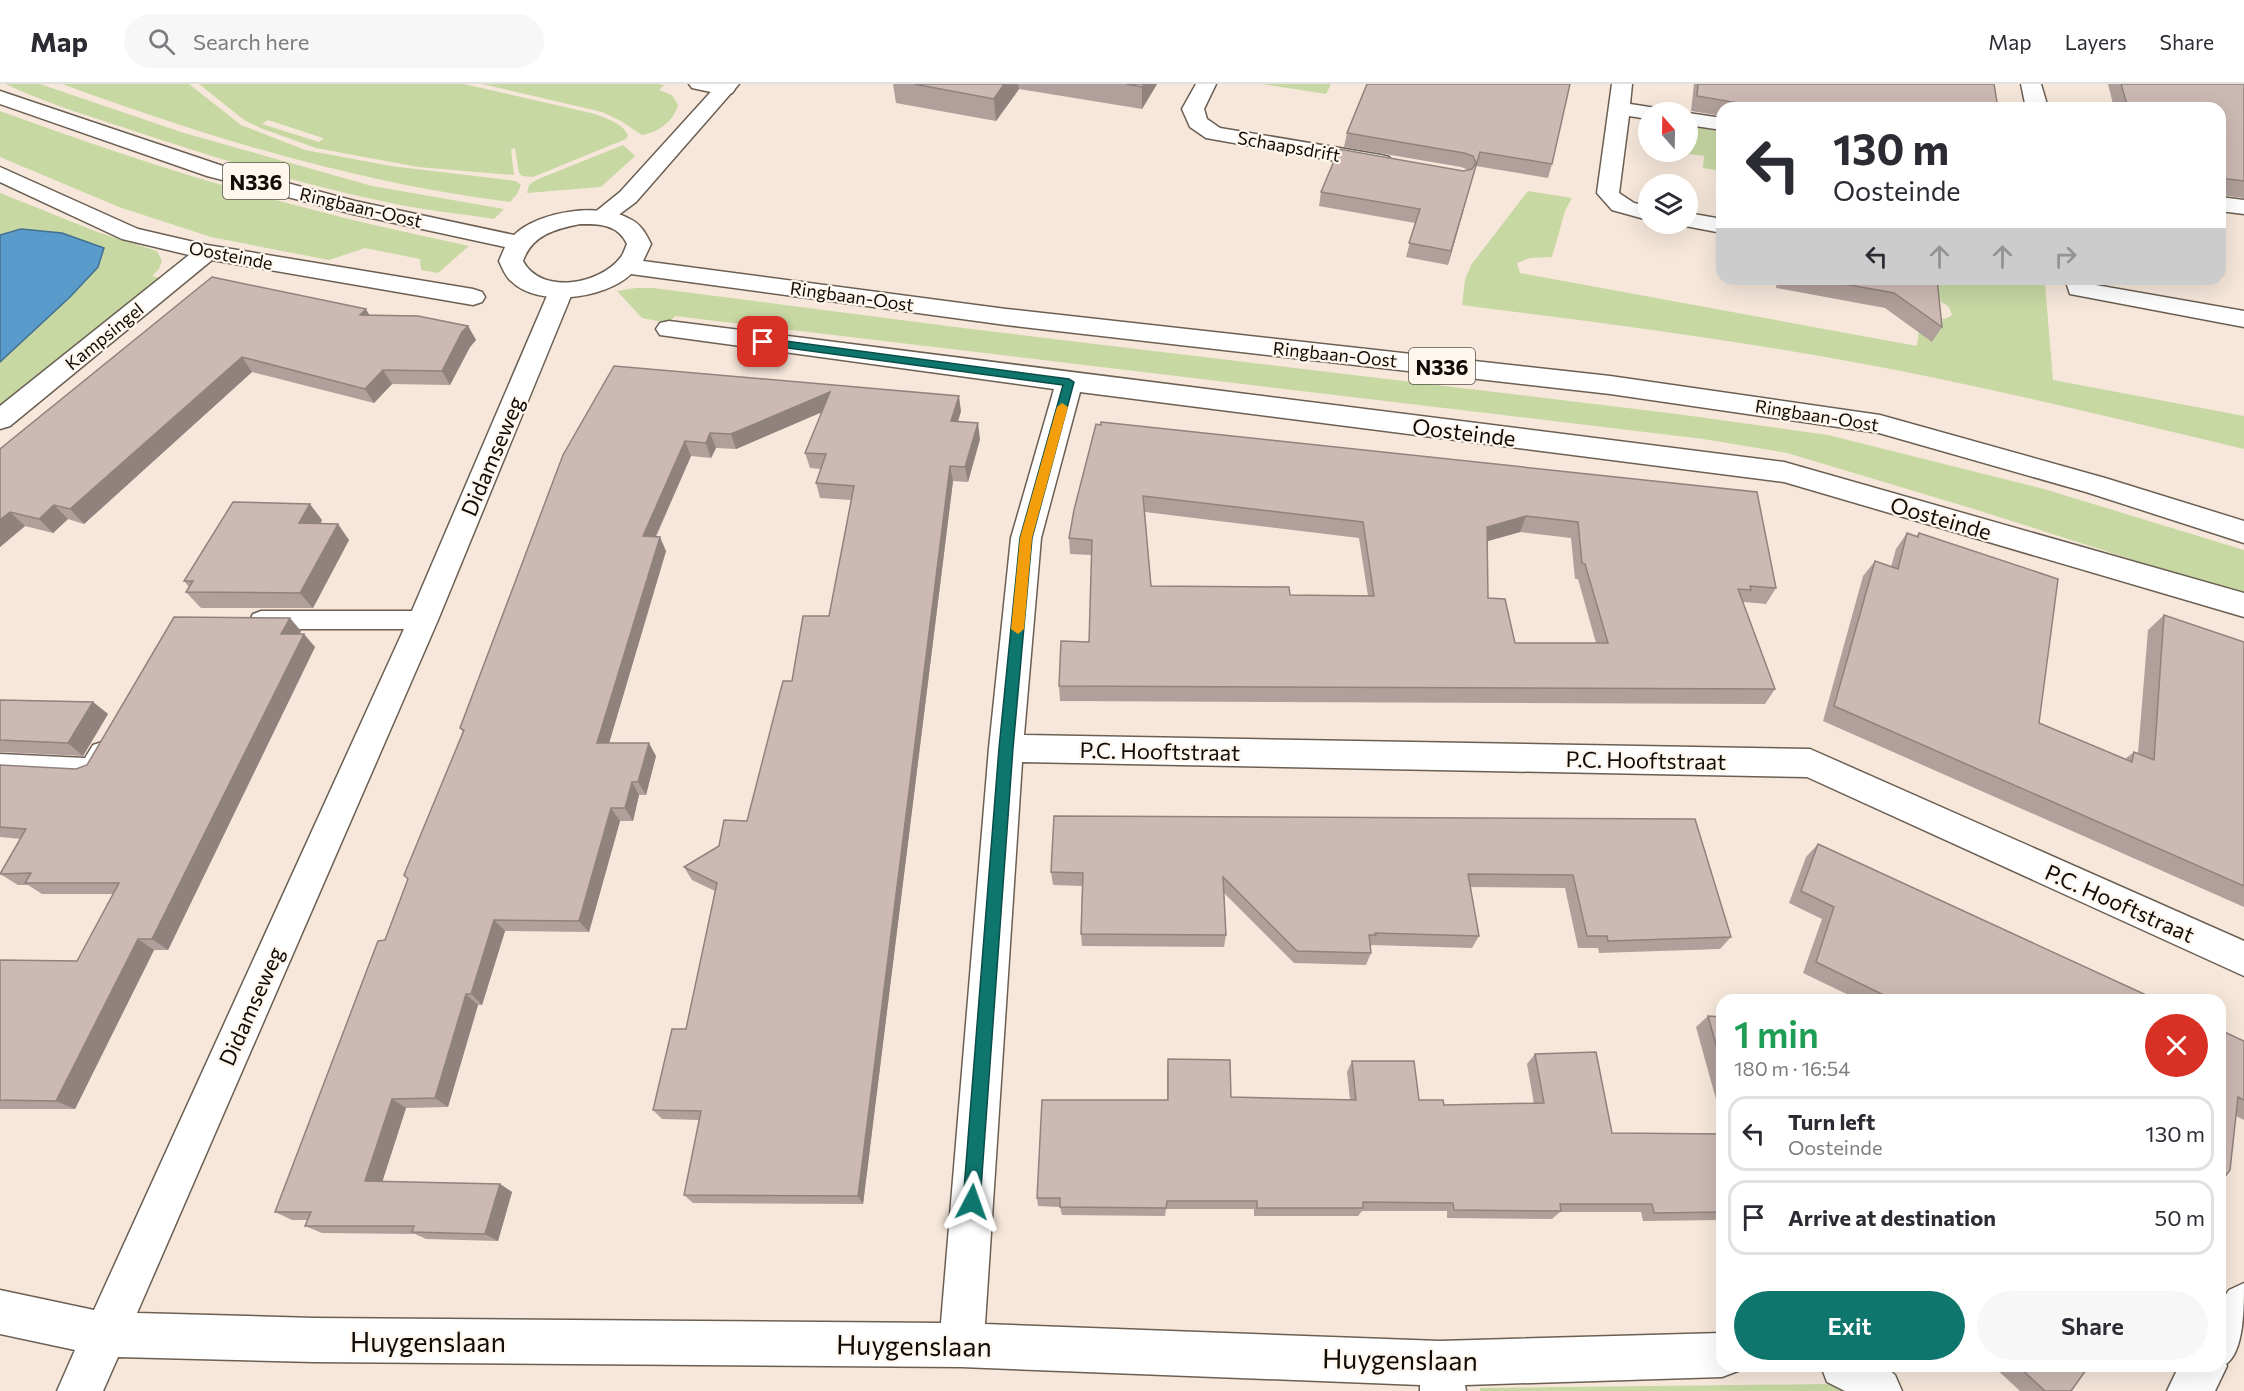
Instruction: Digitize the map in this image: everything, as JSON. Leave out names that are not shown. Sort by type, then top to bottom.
[{"type":"street","points":[[699,84],[727,86]]},
{"type":"street","name":"Schaapsdrift","points":[[1206,84],[1193,109],[1198,122],[1214,133],[1402,166]]},
{"type":"street","points":[[1622,84],[1608,193],[1613,202],[1638,211]]},
{"type":"street","points":[[2031,84],[2036,102]]},
{"type":"street","points":[[601,217],[632,192],[727,86]]},
{"type":"street","name":"Ringbaan-Oost","points":[[0,97],[215,171],[353,207],[519,243]]},
{"type":"street","points":[[1618,108],[1638,111]]},
{"type":"street","points":[[1698,120],[1716,123]]},
{"type":"street","name":"Oosteinde","points":[[0,174],[130,234],[207,252],[473,297]]},
{"type":"street","points":[[2226,205],[2244,207]]},
{"type":"street","points":[[601,217],[615,220],[635,233],[639,244],[627,266],[598,283],[561,291],[540,288],[523,282],[514,273],[510,261],[519,243],[543,227],[564,220],[601,217]]},
{"type":"street","points":[[1698,222],[1716,225]]},
{"type":"street","name":"Kampsingel","points":[[0,420],[207,252]]},
{"type":"street","name":"Ringbaan-Oost","points":[[627,266],[1006,317],[1610,385],[1880,424],[2095,485],[2244,532]]},
{"type":"street","points":[[2078,285],[2079,289],[2244,319]]},
{"type":"street","name":"Didamseweg","points":[[80,1391],[423,620],[561,291]]},
{"type":"street","name":"Oosteinde","points":[[669,329],[1784,472],[2244,605]]},
{"type":"street","points":[[961,1345],[1006,748],[1026,538],[1069,382]]},
{"type":"street","name":"P.C. Hooftstraat","points":[[1006,748],[1810,763],[2244,959]]},
{"type":"street","points":[[2226,1334],[2244,1305]]},
{"type":"street","name":"Huygenslaan","points":[[0,1312],[105,1334],[314,1340],[961,1345],[1441,1377],[1716,1355]]},
{"type":"street","points":[[1857,1372],[1879,1391]]},
{"type":"street","points":[[2190,1391],[2201,1372]]},
{"type":"lane","points":[[237,620],[423,620]]},
{"type":"lane","points":[[0,764],[91,769],[115,729]]},
{"type":"green space","points":[[5,84],[40,84],[184,133],[372,186],[504,209],[494,219],[412,207],[336,191],[240,165],[146,135],[57,105]]},
{"type":"green space","points":[[62,84],[189,84],[241,125],[305,150],[391,166],[516,181],[521,185],[510,202],[396,183],[227,140]]},
{"type":"green space","points":[[199,84],[464,84],[591,113],[617,124],[628,135],[626,139],[533,177],[522,176],[519,173],[515,148],[511,149],[514,175],[418,167],[316,148],[244,120]],"holes":[[[268,120],[323,138],[319,142],[262,124]]]},
{"type":"green space","points":[[482,84],[658,84],[664,85],[659,90],[672,95],[678,105],[669,121],[653,132],[642,135],[602,112]]},
{"type":"green space","points":[[1262,84],[1331,84],[1326,94]]},
{"type":"green space","points":[[0,111],[218,184],[335,215],[469,246],[438,273],[421,270],[420,259],[365,248],[329,260],[211,237],[119,207],[0,157]]},
{"type":"green space","points":[[1698,128],[1716,131],[1716,170],[1703,168],[1704,156],[1698,155]]},
{"type":"green space","points":[[623,145],[635,156],[601,187],[527,193],[529,185],[536,180]]},
{"type":"green space","points":[[1528,191],[1572,198],[1565,211],[1552,257],[1530,258],[1517,263],[1520,273],[1917,346],[1921,315],[1945,319],[1952,315],[1949,307],[1934,297],[1933,285],[2045,285],[2053,380],[2244,416],[2244,449],[2000,392],[1805,353],[1462,305],[1465,280],[1471,265]]},
{"type":"green space","points":[[0,193],[100,233],[157,251],[162,261],[159,269],[152,276],[160,278],[0,404],[0,362],[70,297],[98,267],[104,248],[53,232],[28,231],[0,235]]},
{"type":"green space","points":[[653,288],[963,328],[1677,414],[1828,435],[2044,489],[2244,550],[2244,595],[1974,509],[1787,453],[1703,439],[675,316],[669,323],[642,318],[617,291]]},
{"type":"green space","points":[[1835,1384],[1842,1391],[1480,1391],[1480,1388]]},
{"type":"water","points":[[21,229],[62,233],[104,248],[98,267],[70,297],[0,362],[0,235]]},
{"type":"building","points":[[914,84],[1004,84],[994,99]]},
{"type":"building","points":[[1126,84],[1144,84],[1142,87]]},
{"type":"building","points":[[1367,84],[1570,84],[1552,164],[1480,152],[1451,251],[1409,243],[1420,209],[1321,192],[1339,149],[1463,171],[1472,169],[1476,163],[1473,156],[1464,153],[1347,133]]},
{"type":"building","points":[[1698,84],[1994,84],[1997,102],[1732,102],[1697,96]]},
{"type":"building","points":[[2121,84],[2244,84],[2244,181],[2226,179],[2226,102],[2126,102]]},
{"type":"building","points":[[212,277],[366,309],[360,315],[418,316],[468,326],[462,332],[442,371],[383,370],[365,389],[242,357],[70,509],[54,505],[39,519],[10,512],[0,520],[0,449]]},
{"type":"building","points":[[1849,285],[1938,285],[1942,327],[1894,293]]},
{"type":"building","points":[[614,366],[959,396],[951,421],[978,423],[965,467],[950,466],[858,1196],[684,1195],[701,1111],[653,1110],[672,1029],[686,1029],[717,883],[684,867],[719,846],[724,820],[747,821],[783,681],[792,681],[803,616],[829,616],[854,486],[816,483],[826,454],[805,453],[830,392],[731,434],[710,433],[706,443],[685,441],[643,536],[660,537],[597,743],[649,743],[638,782],[632,782],[625,808],[611,808],[579,921],[494,920],[471,994],[466,994],[435,1098],[392,1099],[365,1181],[500,1184],[485,1234],[412,1232],[414,1226],[305,1226],[311,1212],[275,1212],[378,941],[385,940],[408,879],[404,875],[464,730],[460,728],[563,455]]},
{"type":"building","points":[[1101,422],[1757,492],[1776,588],[1750,586],[1751,590],[1738,589],[1775,689],[1059,686],[1061,641],[1089,642],[1092,540],[1069,538],[1096,424],[1101,425]],"holes":[[[1143,496],[1363,522],[1374,596],[1290,595],[1289,587],[1151,586]],[[1526,516],[1578,522],[1582,563],[1585,564],[1608,643],[1515,643],[1505,599],[1488,598],[1487,527]]]},
{"type":"building","points":[[233,502],[310,504],[299,523],[338,524],[300,593],[186,592],[193,581],[184,581]]},
{"type":"building","points":[[1907,533],[1918,537],[1919,533],[2058,579],[2039,723],[2132,762],[2134,752],[2154,760],[2164,615],[2244,642],[2244,886],[1834,706],[1875,561],[1898,569]]},
{"type":"building","points":[[174,617],[290,618],[281,634],[304,634],[152,939],[138,939],[56,1101],[0,1100],[0,960],[77,961],[119,883],[25,883],[31,873],[0,874],[26,829],[0,827],[0,765],[76,769],[87,765]]},
{"type":"building","points":[[0,700],[93,702],[68,743],[0,740]]},
{"type":"building","points":[[1054,816],[1695,819],[1731,937],[1608,941],[1607,936],[1587,936],[1573,875],[1468,874],[1479,936],[1375,933],[1376,935],[1369,935],[1371,953],[1297,951],[1223,877],[1226,935],[1081,934],[1083,873],[1051,872]]},
{"type":"building","points":[[1818,844],[2144,994],[1882,994],[1816,962],[1834,907],[1801,891]]},
{"type":"building","points":[[1708,1016],[1716,1017],[1716,1045]]},
{"type":"building","points":[[2226,1033],[2244,1041],[2244,1100],[2238,1097],[2230,1170],[2226,1175]]},
{"type":"building","points":[[1596,1052],[1612,1133],[1716,1134],[1716,1212],[1654,1213],[1652,1204],[1560,1204],[1561,1211],[1454,1210],[1453,1203],[1363,1202],[1363,1208],[1257,1208],[1257,1201],[1167,1201],[1166,1208],[1060,1207],[1060,1198],[1037,1198],[1042,1100],[1168,1100],[1168,1059],[1230,1060],[1231,1097],[1356,1100],[1352,1061],[1414,1061],[1419,1100],[1443,1100],[1444,1105],[1544,1103],[1535,1054]]},
{"type":"building","points":[[2024,1372],[2085,1372],[2071,1391],[2045,1391]]},
{"type":"slow traffic","points":[[1018,629],[1026,538],[1062,407]]},
{"type":"route","points":[[763,342],[1069,382],[1026,538],[1006,748],[972,1202]]}]
